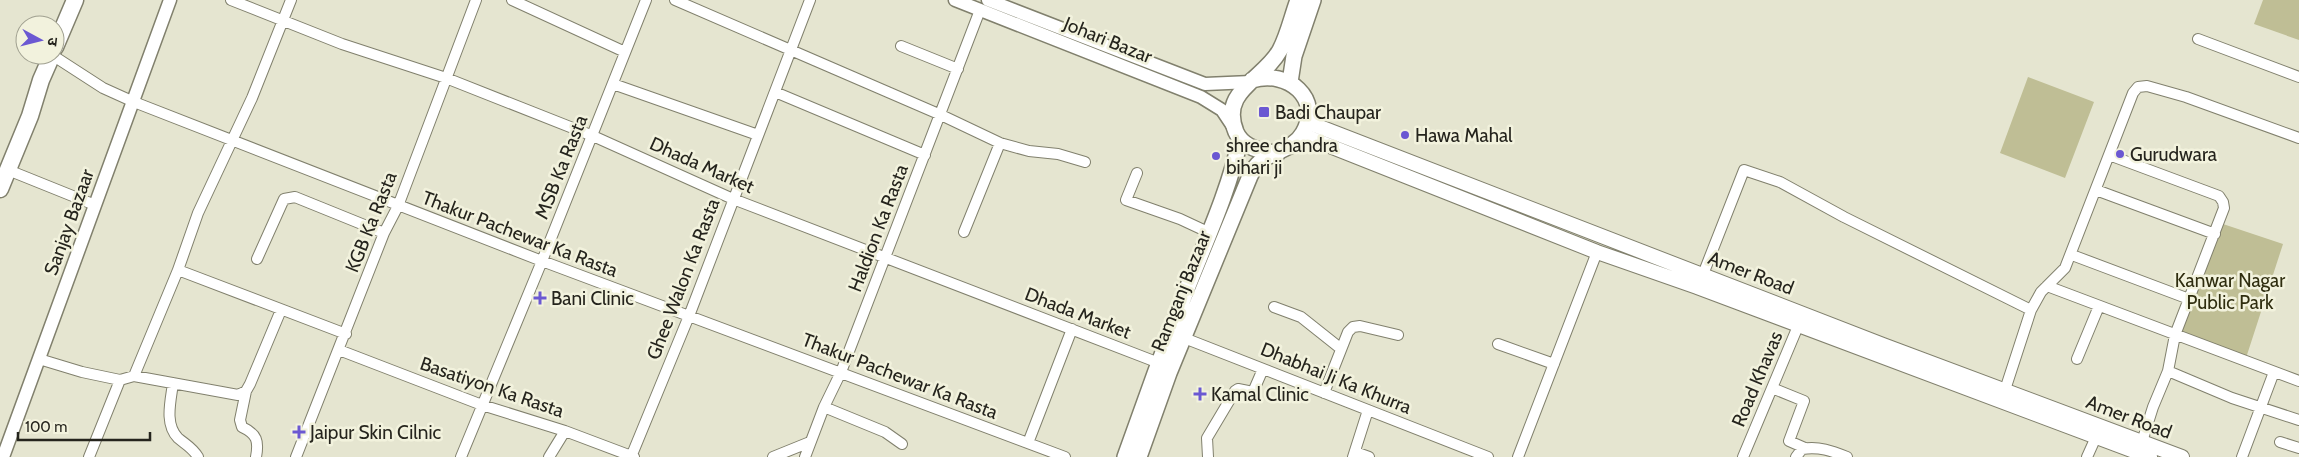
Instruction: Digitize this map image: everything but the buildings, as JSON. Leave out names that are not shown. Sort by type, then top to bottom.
[{"type":"highway","points":[[65,24],[75,0]]},
{"type":"highway","points":[[0,189],[4,167],[21,112],[41,80],[48,65]]},
{"type":"main road","points":[[1252,81],[1272,77],[1290,82],[1305,99],[1308,110],[1304,128],[1296,142],[1278,153],[1258,150],[1238,135],[1233,110],[1236,98],[1252,81],[1273,61],[1280,50],[1298,0]]},
{"type":"main road","points":[[1290,82],[1294,56],[1313,0]]},
{"type":"main road","name":"Amer Road","points":[[1304,128],[1597,252],[1700,281]]},
{"type":"main road","name":"Amer Road","points":[[1304,128],[2143,450]]},
{"type":"main road","name":"Ramganj Bazaar","points":[[1139,457],[1210,233],[1234,164],[1238,135]]},
{"type":"main road","name":"Ramganj Bazaar","points":[[1125,457],[1158,363],[1177,335],[1250,176],[1259,162],[1278,153]]},
{"type":"main road","name":"Amer Road","points":[[2003,396],[2096,437],[2143,450],[2182,457]]},
{"type":"street","name":"Sanjay Bazaar","points":[[2,457],[170,0]]},
{"type":"street","name":"Dhada Market","points":[[231,0],[342,44],[446,78],[593,136],[733,199],[1158,363]]},
{"type":"street","points":[[134,376],[178,270],[198,213],[252,98],[291,0]]},
{"type":"street","name":"KGB Ka Rasta","points":[[296,457],[346,334],[384,233],[398,206],[476,0]]},
{"type":"street","points":[[512,0],[625,52]]},
{"type":"street","name":"MSB Ka Rasta","points":[[461,457],[593,136],[646,0]]},
{"type":"street","points":[[675,0],[941,115],[1000,143],[1029,152],[1058,154],[1085,162]]},
{"type":"street","name":"Ghee Walon Ka Rasta","points":[[632,457],[689,316],[810,0]]},
{"type":"street","name":"Johari Bazar","points":[[955,0],[984,5],[1205,84],[1252,81]]},
{"type":"street","name":"Johari Bazar","points":[[984,5],[1201,97],[1222,110],[1238,135]]},
{"type":"street","name":"Haldion Ka Rasta","points":[[805,457],[824,407],[841,372],[984,5]]},
{"type":"street","points":[[2198,39],[2299,78]]},
{"type":"street","points":[[901,46],[958,69]]},
{"type":"street","name":"Thakur Pachewar Ka Rasta","points":[[65,63],[103,88],[134,102],[233,139],[398,206],[1065,457]]},
{"type":"street","points":[[613,84],[758,134]]},
{"type":"street","points":[[2003,396],[2031,310],[2047,286],[2065,268],[2072,255],[2133,93],[2138,87],[2147,86],[2186,97],[2299,138]]},
{"type":"street","points":[[774,92],[925,155]]},
{"type":"street","points":[[964,232],[1000,143]]},
{"type":"street","points":[[2109,155],[2219,196],[2224,202],[2224,208],[2215,234],[2175,335],[2168,371],[2153,407],[2143,450]]},
{"type":"street","points":[[4,167],[95,205]]},
{"type":"street","points":[[1700,281],[1744,170],[1780,182],[1844,218],[2031,310]]},
{"type":"street","points":[[1137,174],[1126,200],[1210,233]]},
{"type":"street","points":[[2096,190],[2215,234]]},
{"type":"street","points":[[257,259],[284,199],[295,196],[384,233]]},
{"type":"street","points":[[1518,457],[1597,252]]},
{"type":"street","points":[[2072,255],[2189,298]]},
{"type":"street","points":[[178,270],[346,334]]},
{"type":"street","points":[[2047,286],[2299,381]]},
{"type":"street","points":[[2077,359],[2099,306]]},
{"type":"street","points":[[1274,307],[1301,317],[1340,348]]},
{"type":"street","points":[[256,457],[258,441],[255,434],[242,427],[240,420],[246,391],[281,310]]},
{"type":"street","name":"Road Khavas","points":[[1742,457],[1801,320]]},
{"type":"street","points":[[1324,393],[1340,348],[1353,326],[1398,334]]},
{"type":"street","points":[[1028,443],[1072,329]]},
{"type":"street","name":"Dhabhai Ji Ka Khurra","points":[[1177,335],[1488,457]]},
{"type":"street","points":[[1498,344],[1554,364]]},
{"type":"street","name":"Basatiyon Ka Rasta","points":[[339,350],[482,405],[565,431],[632,457]]},
{"type":"street","points":[[39,359],[120,380],[134,376],[238,395],[246,391]]},
{"type":"street","points":[[1208,457],[1208,438],[1235,391],[1238,389],[1253,392],[1263,369]]},
{"type":"street","points":[[2168,371],[2232,398],[2299,420]]},
{"type":"street","points":[[2242,457],[2274,372]]},
{"type":"street","points":[[89,457],[120,380]]},
{"type":"street","points":[[173,383],[169,423],[172,430],[198,457]]},
{"type":"street","points":[[1772,388],[1804,401],[1789,442],[1806,448],[1828,450],[1848,457]]},
{"type":"street","points":[[824,407],[885,432],[902,444]]},
{"type":"street","points":[[1368,410],[1354,454],[1369,457]]},
{"type":"street","points":[[549,457],[565,431]]},
{"type":"street","points":[[2087,457],[2096,437]]},
{"type":"street","points":[[773,457],[810,442]]},
{"type":"street","points":[[2280,442],[2299,448]]},
{"type":"street","points":[[1796,457],[1802,449],[1806,448]]},
{"type":"green space","points":[[2263,0],[2299,0],[2299,40],[2254,24]]},
{"type":"green space","points":[[2028,77],[2094,102],[2065,178],[2000,153]]},
{"type":"green space","name":"Kanwar Nagar Public Park","points":[[2223,224],[2283,244],[2246,358],[2181,337],[2197,278]]},
{"type":"place","name":"Badi Chaupar","points":[[1264,112]]},
{"type":"place","name":"Hawa Mahal","points":[[1405,135]]},
{"type":"place","name":"Gurudwara","points":[[2120,154]]},
{"type":"place","name":"shree chandra bihari ji","points":[[1216,156]]},
{"type":"place","name":"Bani Clinic","points":[[540,298]]},
{"type":"place","name":"Kamal Clinic","points":[[1200,394]]},
{"type":"place","name":"Jaipur Skin Cilnic","points":[[299,432]]}]
